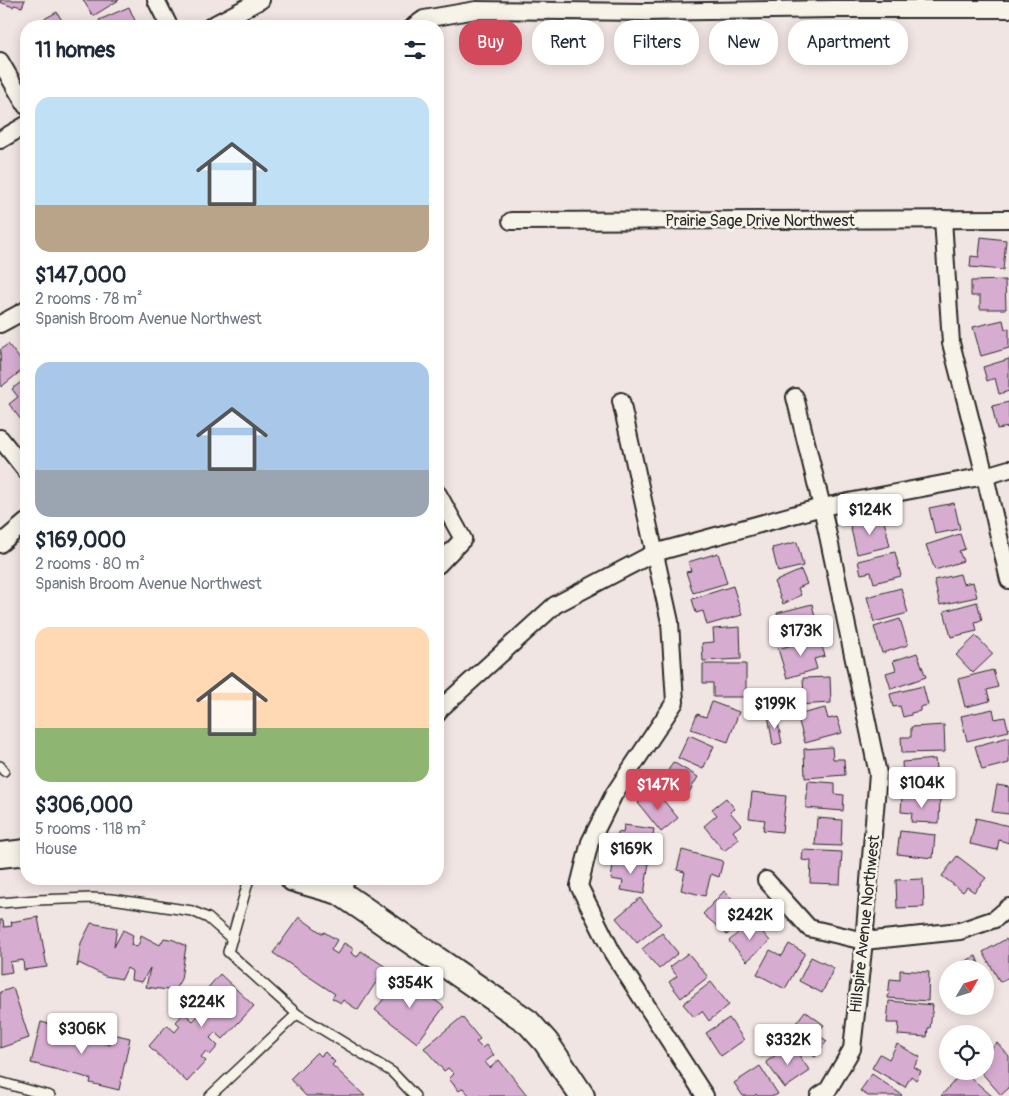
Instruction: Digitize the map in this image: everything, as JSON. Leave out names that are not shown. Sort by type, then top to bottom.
[{"type":"street","points":[[156,0],[166,20]]},
{"type":"street","points":[[223,20],[261,0]]},
{"type":"street","points":[[423,20],[476,10],[645,12],[1009,9]]},
{"type":"street","points":[[0,61],[20,96]]},
{"type":"street","points":[[0,140],[20,129]]},
{"type":"street","name":"Prairie Sage Drive Northwest","points":[[511,221],[1009,219]]},
{"type":"street","points":[[943,220],[951,343],[1009,580]]},
{"type":"street","points":[[0,324],[20,313]]},
{"type":"street","name":"Hillspire Avenue Northwest","points":[[795,397],[822,507],[878,774],[864,941],[852,1049],[828,1090],[819,1096]]},
{"type":"street","points":[[621,401],[670,622],[675,702],[614,794],[590,842],[579,886],[612,952],[705,1096]]},
{"type":"street","points":[[0,438],[20,463]]},
{"type":"street","points":[[444,705],[555,605],[654,553],[822,507],[985,476],[1009,469]]},
{"type":"street","points":[[444,505],[463,539],[444,559]]},
{"type":"street","points":[[0,544],[20,527]]},
{"type":"street","points":[[0,854],[20,852]]},
{"type":"street","points":[[766,880],[810,928],[864,941],[960,931],[995,919],[1009,907]]},
{"type":"street","points":[[343,886],[528,1022],[546,1042],[582,1096]]},
{"type":"lane","points":[[247,885],[228,952],[297,1014],[392,1072],[415,1096]]},
{"type":"lane","points":[[0,903],[37,900],[112,899],[186,910],[208,918],[232,939]]},
{"type":"lane","points":[[210,1096],[297,1014]]},
{"type":"lane","points":[[0,1082],[50,1096]]},
{"type":"building","points":[[0,0],[25,0],[22,7],[14,5],[13,7],[0,2]]},
{"type":"building","points":[[83,0],[119,0],[93,16]]},
{"type":"building","points":[[129,7],[135,20],[99,20]]},
{"type":"building","points":[[57,12],[62,20],[42,20]]},
{"type":"building","points":[[981,237],[1006,240],[1003,270],[970,267],[971,256],[979,257]]},
{"type":"building","points":[[1005,280],[1006,309],[980,309],[980,296],[971,296],[971,281]]},
{"type":"building","points":[[1003,320],[1005,329],[1009,328],[1009,348],[981,356],[973,327]]},
{"type":"building","points":[[8,344],[20,359],[20,372],[1,387],[0,350]]},
{"type":"building","points":[[1009,359],[1009,391],[999,394],[995,378],[987,381],[983,367]]},
{"type":"building","points":[[20,383],[20,419],[9,404],[18,397],[12,389]]},
{"type":"building","points":[[1009,402],[1009,427],[997,429],[992,406]]},
{"type":"building","points":[[954,503],[960,529],[935,534],[929,508]]},
{"type":"building","points":[[883,517],[890,546],[857,554],[850,525]]},
{"type":"building","points":[[960,534],[965,549],[959,551],[963,561],[935,570],[926,545]]},
{"type":"building","points":[[797,542],[803,566],[778,572],[772,548]]},
{"type":"building","points":[[895,552],[901,576],[874,583],[871,572],[861,574],[858,561]]},
{"type":"building","points":[[718,553],[727,583],[693,593],[686,572],[691,571],[688,562]]},
{"type":"building","points":[[801,570],[807,584],[798,588],[801,595],[783,604],[774,582]]},
{"type":"building","points":[[960,574],[963,584],[973,582],[977,597],[940,605],[934,580]]},
{"type":"building","points":[[733,586],[742,615],[707,625],[703,611],[696,613],[692,599]]},
{"type":"building","points":[[901,588],[908,613],[874,622],[867,597]]},
{"type":"building","points":[[977,602],[982,620],[975,622],[977,631],[951,637],[944,611]]},
{"type":"building","points":[[812,604],[816,622],[808,624],[811,635],[785,641],[777,613]]},
{"type":"building","points":[[900,619],[908,645],[882,653],[874,627]]},
{"type":"building","points":[[740,627],[741,659],[703,661],[702,643],[714,642],[713,629]]},
{"type":"building","points":[[976,636],[993,654],[973,673],[956,655]]},
{"type":"building","points":[[819,637],[825,656],[814,659],[817,669],[787,678],[778,649]]},
{"type":"building","points":[[917,653],[926,677],[891,689],[886,673],[896,670],[893,661]]},
{"type":"building","points":[[703,664],[746,664],[746,697],[713,697],[713,683],[703,683]]},
{"type":"building","points":[[993,670],[998,687],[987,690],[990,701],[965,707],[958,679]]},
{"type":"building","points":[[830,677],[831,703],[797,705],[797,696],[804,696],[803,678]]},
{"type":"building","points":[[923,686],[928,705],[920,707],[920,711],[903,717],[900,706],[893,707],[890,694]]},
{"type":"building","points":[[712,702],[739,712],[728,742],[691,729],[697,714],[706,717]]},
{"type":"building","points":[[825,708],[828,719],[837,717],[842,733],[805,743],[797,715]]},
{"type":"building","points":[[993,709],[995,719],[1005,717],[1009,731],[967,741],[961,716]]},
{"type":"building","points":[[776,714],[782,743],[773,745],[768,715]]},
{"type":"building","points":[[944,725],[945,752],[902,753],[901,737],[911,737],[911,727]]},
{"type":"building","points":[[689,735],[714,746],[703,769],[678,758]]},
{"type":"building","points":[[1009,737],[1009,763],[982,770],[975,746]]},
{"type":"building","points":[[832,747],[833,759],[844,759],[845,775],[805,778],[804,749]]},
{"type":"building","points":[[935,759],[938,787],[912,789],[911,780],[903,781],[902,762]]},
{"type":"building","points":[[673,762],[698,777],[685,799],[660,785]]},
{"type":"building","points":[[808,781],[835,783],[835,794],[844,795],[843,811],[806,808]]},
{"type":"building","points":[[997,785],[1009,787],[1009,814],[992,812]]},
{"type":"building","points":[[655,790],[678,818],[661,832],[638,803]]},
{"type":"building","points":[[752,792],[786,796],[782,832],[763,830],[765,820],[749,818]]},
{"type":"building","points":[[902,796],[940,798],[939,823],[911,822],[912,813],[901,812]]},
{"type":"building","points":[[726,798],[735,809],[730,812],[741,825],[733,831],[739,839],[724,851],[704,826],[717,815],[712,809]]},
{"type":"building","points":[[817,818],[842,820],[841,846],[815,845]]},
{"type":"building","points":[[976,818],[1009,826],[1009,843],[999,840],[997,850],[970,844]]},
{"type":"building","points":[[624,825],[654,829],[649,860],[615,854],[618,832],[623,833]]},
{"type":"building","points":[[900,831],[935,835],[933,858],[897,854]]},
{"type":"building","points":[[682,850],[723,861],[719,877],[711,874],[705,896],[681,890],[685,872],[677,870]]},
{"type":"building","points":[[803,850],[842,852],[840,884],[810,883],[811,861],[802,860]]},
{"type":"building","points":[[957,856],[986,878],[974,892],[967,887],[963,892],[942,876]]},
{"type":"building","points":[[614,858],[649,863],[644,894],[621,890],[623,881],[611,879]]},
{"type":"building","points":[[923,879],[924,907],[897,908],[896,880]]},
{"type":"building","points":[[724,891],[747,913],[727,935],[703,914]]},
{"type":"building","points":[[640,898],[661,924],[637,943],[616,918]]},
{"type":"building","points":[[38,917],[47,967],[24,970],[23,960],[10,962],[12,972],[0,974],[0,920],[3,920],[4,927],[12,926],[11,922]]},
{"type":"building","points":[[299,917],[323,934],[324,932],[337,940],[331,950],[337,954],[344,943],[354,949],[351,953],[357,957],[361,951],[386,967],[358,1010],[343,1000],[341,1003],[332,998],[335,994],[273,953]]},
{"type":"building","points":[[752,920],[770,941],[747,961],[729,941]]},
{"type":"building","points":[[91,923],[117,928],[114,947],[123,930],[133,935],[131,945],[137,947],[141,935],[160,945],[164,938],[174,940],[186,946],[181,979],[174,991],[146,987],[150,968],[142,982],[131,980],[132,971],[127,968],[122,979],[105,976],[79,963],[77,967],[81,943]]},
{"type":"building","points":[[662,933],[678,953],[659,969],[642,949]]},
{"type":"building","points":[[1006,939],[1009,944],[1009,977],[1000,982],[994,971],[994,960],[988,960],[983,952]]},
{"type":"building","points":[[789,944],[805,953],[785,989],[757,974],[770,950],[782,956]]},
{"type":"building","points":[[688,953],[708,977],[681,998],[669,982],[677,976],[670,967]]},
{"type":"building","points":[[976,956],[978,960],[967,960]]},
{"type":"building","points":[[811,957],[834,968],[822,993],[799,981]]},
{"type":"building","points":[[900,970],[929,972],[928,1001],[888,998],[890,979],[900,980]]},
{"type":"building","points":[[220,974],[254,1006],[223,1039],[215,1032],[210,1038],[218,1046],[210,1055],[206,1051],[201,1057],[206,1061],[187,1082],[149,1046],[167,1025],[175,1032],[180,1026],[176,1022],[184,1013],[193,1021],[198,1016],[189,1009]]},
{"type":"building","points":[[402,975],[444,1007],[417,1043],[375,1010]]},
{"type":"building","points":[[711,982],[729,1005],[709,1021],[702,1011],[694,1017],[683,1004]]},
{"type":"building","points":[[13,988],[29,1038],[0,1048],[0,992]]},
{"type":"building","points":[[889,1001],[933,1005],[927,1037],[898,1035],[899,1023],[887,1023]]},
{"type":"building","points":[[805,1011],[824,1025],[817,1034],[827,1041],[815,1057],[787,1035]]},
{"type":"building","points":[[462,1017],[480,1039],[476,1042],[482,1048],[486,1045],[494,1055],[485,1062],[490,1068],[499,1060],[527,1095],[470,1096],[463,1088],[459,1091],[449,1079],[454,1074],[448,1068],[444,1071],[424,1048]]},
{"type":"building","points":[[729,1018],[744,1040],[721,1056],[706,1033]]},
{"type":"building","points":[[41,1022],[101,1037],[100,1042],[110,1045],[113,1034],[130,1038],[119,1090],[90,1083],[91,1079],[78,1075],[31,1063]]},
{"type":"building","points":[[997,1043],[1009,1056],[1009,1088],[1001,1095],[988,1080],[994,1080],[994,1046]]},
{"type":"building","points":[[791,1044],[810,1071],[785,1088],[766,1062]]},
{"type":"building","points":[[897,1044],[920,1057],[914,1067],[921,1071],[916,1080],[911,1076],[905,1087],[872,1068],[880,1054],[889,1059]]},
{"type":"building","points":[[317,1052],[321,1056],[325,1052],[335,1062],[332,1065],[365,1096],[306,1096],[290,1079]]},
{"type":"building","points":[[760,1066],[778,1094],[774,1096],[757,1096],[756,1094],[754,1096],[743,1096],[734,1083]]},
{"type":"building","points":[[872,1074],[902,1095],[868,1096],[860,1091]]},
{"type":"building","points":[[955,1080],[973,1080],[992,1096],[941,1096]]}]
